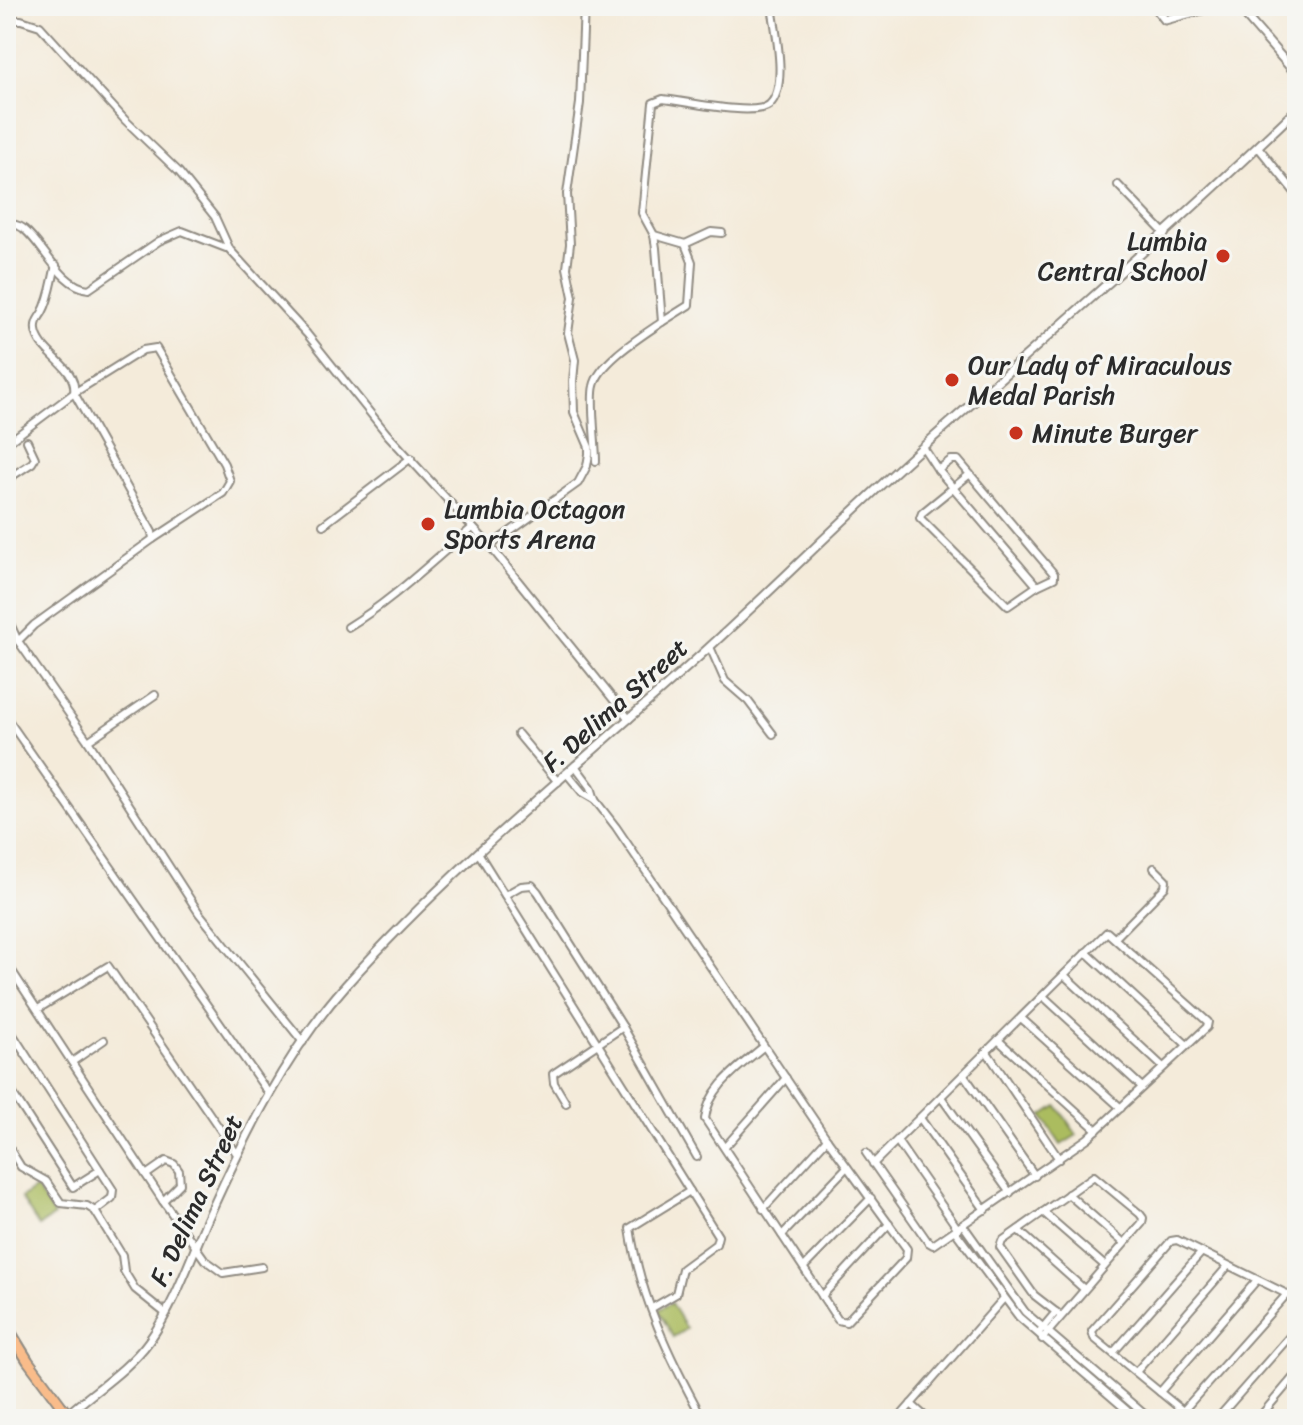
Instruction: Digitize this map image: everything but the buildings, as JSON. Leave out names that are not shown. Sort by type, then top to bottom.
[{"type":"main road","points":[[6,1325],[28,1361],[70,1416]]},
{"type":"street","points":[[490,546],[578,483],[587,466],[589,447],[574,412],[575,360],[568,333],[573,297],[567,268],[570,244],[567,194],[580,103],[584,6]]},
{"type":"street","points":[[662,322],[654,235],[642,213],[653,103],[663,99],[749,110],[767,107],[778,84],[779,57],[772,6]]},
{"type":"street","points":[[1154,6],[1165,20],[1217,6]]},
{"type":"street","points":[[1233,6],[1243,13],[1297,75]]},
{"type":"street","points":[[6,20],[34,22],[62,48],[125,120],[179,172],[215,217],[230,250],[307,334],[387,434],[490,546],[629,719]]},
{"type":"street","name":"F. Delima Street","points":[[70,1416],[137,1357],[158,1328],[237,1154],[269,1094],[327,1007],[356,974],[432,897],[710,647],[923,447],[1165,234],[1297,109]]},
{"type":"street","points":[[1258,147],[1297,195]]},
{"type":"street","points":[[1118,185],[1165,234]]},
{"type":"street","points":[[6,222],[23,228],[73,285],[89,289],[159,241],[182,231],[230,250]]},
{"type":"street","points":[[654,235],[685,244],[711,232],[722,233]]},
{"type":"street","points":[[596,461],[593,387],[598,374],[631,344],[689,305],[692,262],[685,244]]},
{"type":"street","points":[[56,265],[36,329],[39,338],[70,376],[75,386],[74,393],[152,532],[153,539]]},
{"type":"street","points":[[6,444],[74,393],[143,350],[154,347],[224,464],[230,481],[228,488],[34,625],[18,641]]},
{"type":"street","points":[[6,480],[35,458],[27,441]]},
{"type":"street","points":[[923,447],[938,470],[1037,586]]},
{"type":"street","points":[[323,525],[411,458]]},
{"type":"street","points":[[938,470],[955,458],[970,474],[1054,574],[1054,578],[1010,606],[1005,606],[921,519],[922,513],[970,474]]},
{"type":"street","points":[[348,627],[382,606],[472,528]]},
{"type":"street","points":[[6,615],[18,641],[88,741],[199,913],[303,1042]]},
{"type":"street","points":[[710,647],[725,681],[748,701],[773,734]]},
{"type":"street","points":[[88,741],[155,695]]},
{"type":"street","points":[[6,717],[269,1094]]},
{"type":"street","points":[[518,734],[558,782]]},
{"type":"street","points":[[576,767],[591,787],[595,800],[664,896],[827,1139],[907,1249],[906,1258],[846,1322],[838,1320],[705,1119],[707,1104],[723,1082],[764,1046]]},
{"type":"street","points":[[568,775],[583,793],[595,800]]},
{"type":"street","points":[[479,854],[716,1232],[718,1241],[682,1269],[676,1294],[652,1308]]},
{"type":"street","points":[[1116,937],[1165,887],[1166,880],[1154,868]]},
{"type":"street","points":[[505,895],[521,886],[532,885],[562,927],[623,1027],[697,1157]]},
{"type":"street","points":[[866,1153],[873,1164],[930,1244],[936,1244],[1097,1130],[1207,1027],[1208,1022],[1116,937],[1106,932],[873,1164]]},
{"type":"street","points":[[1086,952],[1187,1045]]},
{"type":"street","points":[[6,962],[205,1260],[223,1273],[262,1267]]},
{"type":"street","points":[[38,1009],[108,966],[237,1154]]},
{"type":"street","points":[[1064,975],[1163,1067]]},
{"type":"street","points":[[1043,996],[1142,1087]]},
{"type":"street","points":[[1021,1018],[1121,1108]]},
{"type":"street","points":[[6,1024],[113,1194],[95,1211]]},
{"type":"street","points":[[566,1103],[554,1083],[553,1074],[623,1027]]},
{"type":"street","points":[[72,1062],[104,1040]]},
{"type":"street","points":[[998,1040],[1097,1130]]},
{"type":"street","points":[[987,1052],[1059,1159]]},
{"type":"street","points":[[964,1075],[1035,1176]]},
{"type":"street","points":[[725,1147],[786,1078]]},
{"type":"street","points":[[6,1083],[73,1187],[100,1170]]},
{"type":"street","points":[[941,1097],[1010,1193]]},
{"type":"street","points":[[920,1118],[985,1210]]},
{"type":"street","points":[[763,1209],[827,1139]]},
{"type":"street","points":[[897,1141],[958,1228],[963,1243],[1006,1296],[1137,1419]]},
{"type":"street","points":[[6,1143],[21,1167],[46,1181],[61,1203],[87,1206],[95,1211],[122,1255],[125,1273],[137,1293],[165,1313]]},
{"type":"street","points":[[146,1175],[166,1161],[174,1164],[179,1171],[180,1184],[163,1201]]},
{"type":"street","points":[[782,1235],[847,1167]]},
{"type":"street","points":[[1042,1333],[1142,1223],[1140,1214],[1094,1176],[1002,1241],[1000,1247],[1034,1295],[1058,1314]]},
{"type":"street","points":[[690,1191],[630,1228],[639,1272],[668,1356],[703,1419]]},
{"type":"street","points":[[1068,1194],[1124,1243]]},
{"type":"street","points":[[804,1267],[871,1198]]},
{"type":"street","points":[[1043,1212],[1104,1265]]},
{"type":"street","points":[[822,1296],[889,1224]]},
{"type":"street","points":[[958,1228],[971,1238],[1006,1296]]},
{"type":"street","points":[[1018,1230],[1084,1289]]},
{"type":"street","points":[[963,1243],[971,1238]]},
{"type":"street","points":[[1207,1419],[1183,1411],[1092,1336],[1092,1331],[1166,1244],[1177,1240],[1297,1299]]},
{"type":"street","points":[[1113,1353],[1201,1253]]},
{"type":"street","points":[[1136,1372],[1228,1266]]},
{"type":"street","points":[[1160,1392],[1257,1280]]},
{"type":"street","points":[[1183,1411],[1287,1294]]},
{"type":"street","points":[[898,1419],[1006,1296]]},
{"type":"street","points":[[1217,1419],[1297,1328]]},
{"type":"street","points":[[1042,1333],[1148,1418]]},
{"type":"street","points":[[1258,1419],[1297,1373]]},
{"type":"street","points":[[911,1404],[928,1419]]},
{"type":"green space","points":[[1057,1106],[1077,1135],[1061,1145],[1042,1116]]},
{"type":"green space","points":[[36,1188],[54,1216],[39,1226],[21,1198]]},
{"type":"green space","points":[[671,1303],[686,1329],[673,1337],[658,1310]]},
{"type":"place","name":"Lumbia Central School","points":[[1223,256]]},
{"type":"place","name":"Our Lady of Miraculous Medal Parish","points":[[952,380]]},
{"type":"place","name":"Minute Burger","points":[[1016,433]]},
{"type":"place","name":"Lumbia Octagon Sports Arena","points":[[428,524]]}]
